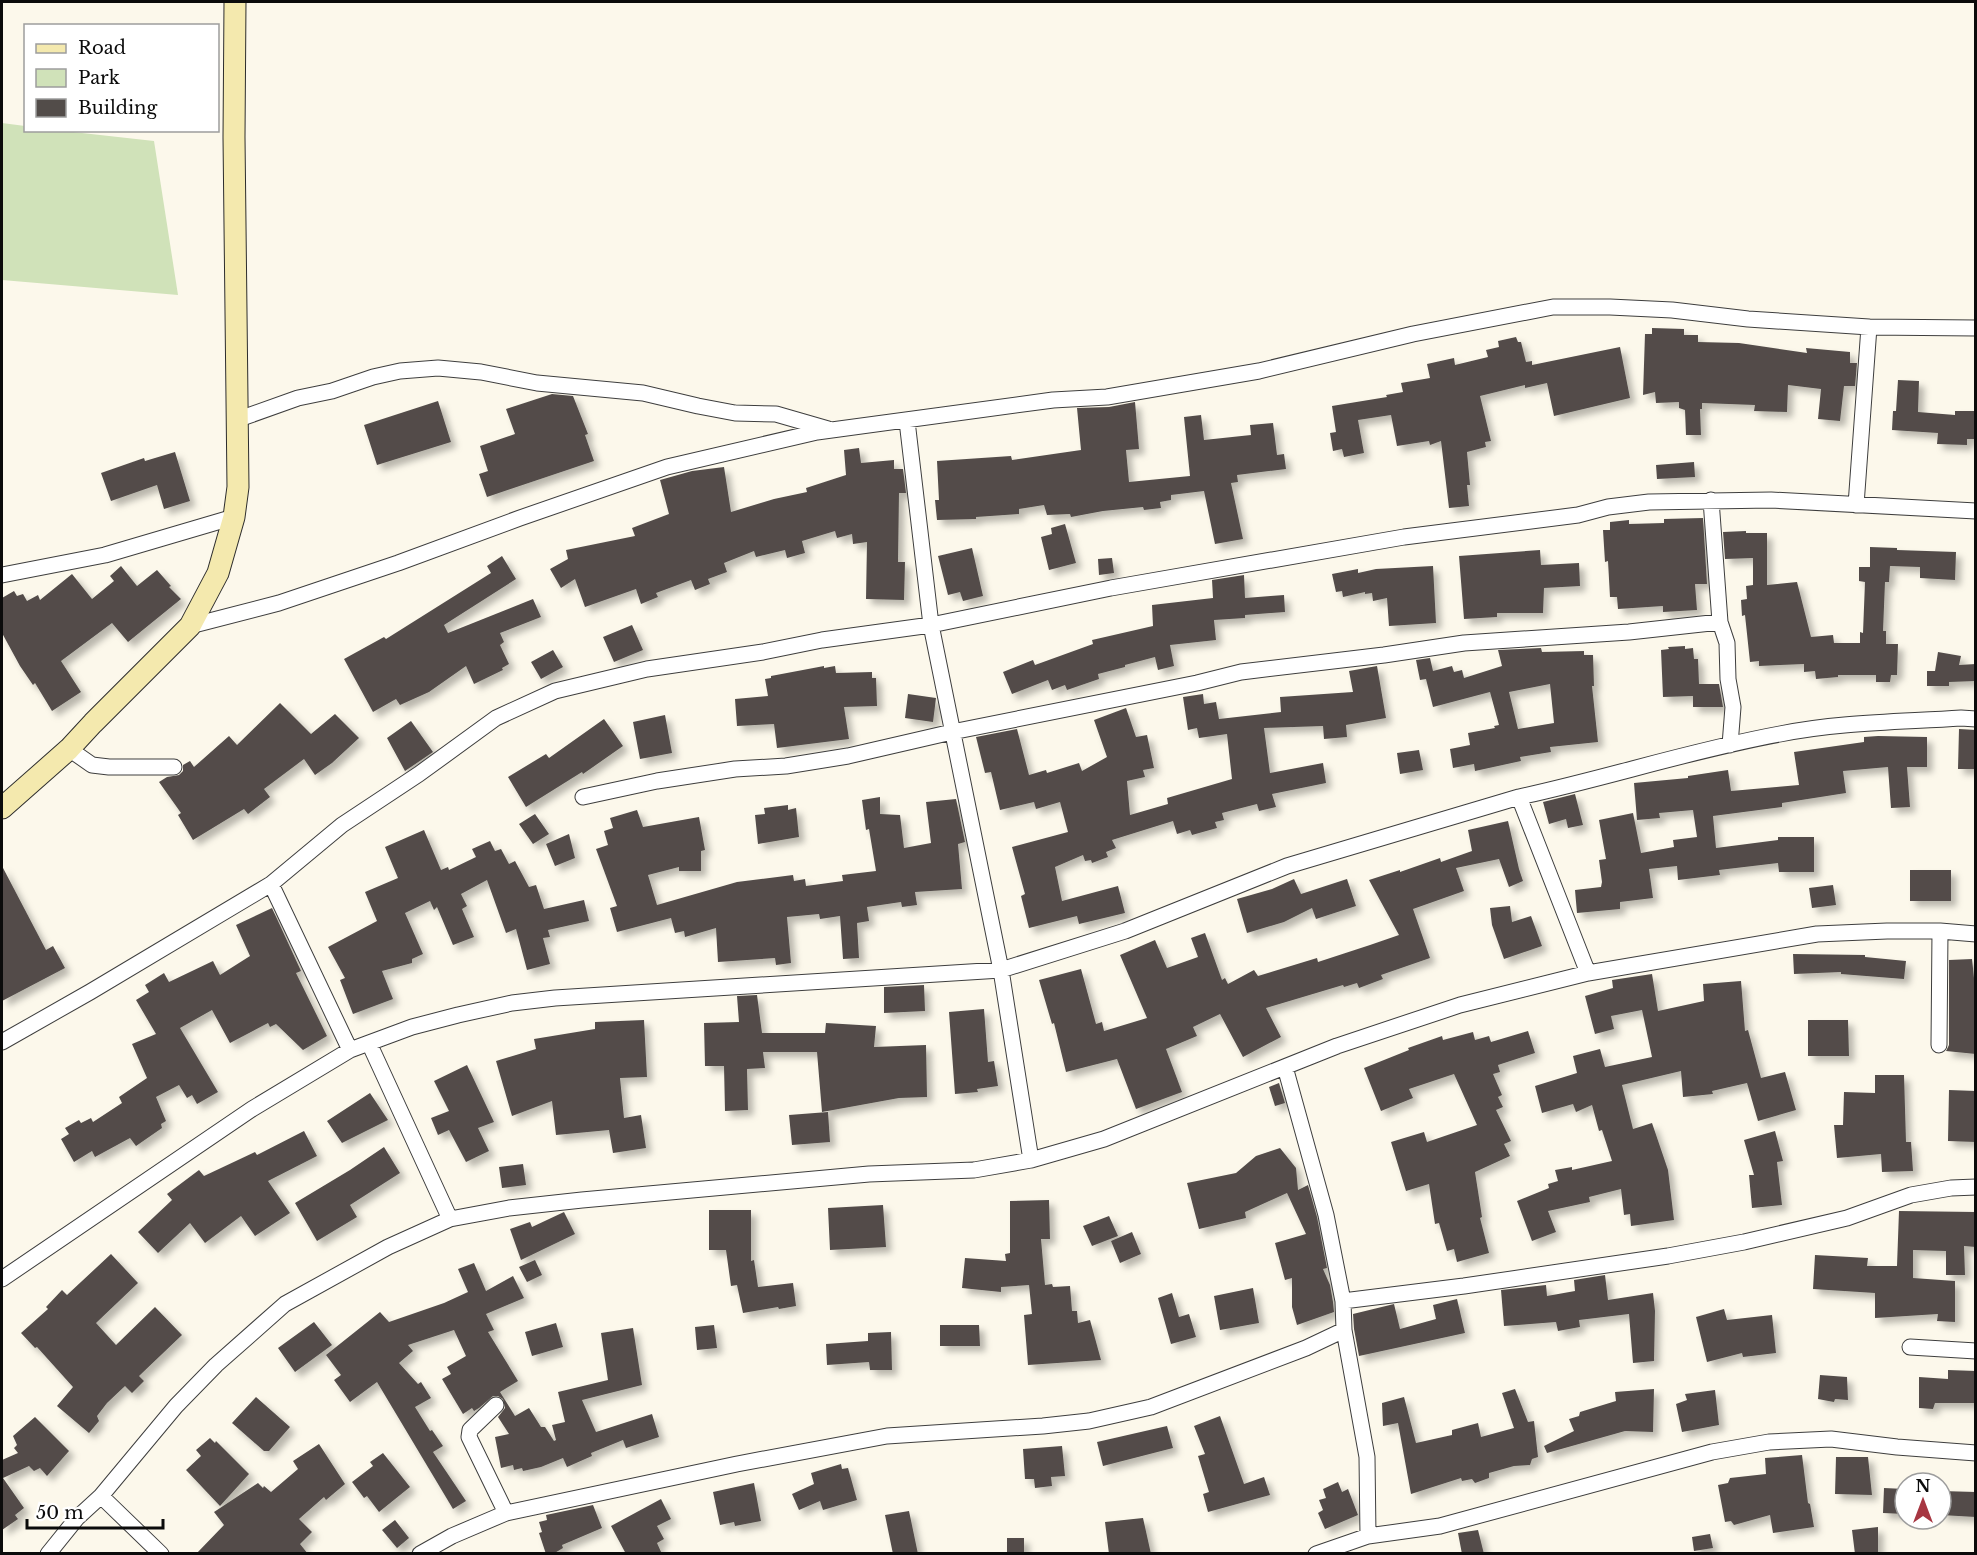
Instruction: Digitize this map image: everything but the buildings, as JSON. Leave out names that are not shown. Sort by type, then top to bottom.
[{"type":"main road","points":[[2,808],[69,749],[190,626],[218,573],[234,517],[238,487],[234,137],[235,2]]},
{"type":"street","points":[[190,626],[279,603],[667,467],[832,430],[1053,400],[1107,397],[1259,371],[1413,334],[1553,307],[1672,310],[1748,319],[1869,327],[1976,328]]},
{"type":"street","points":[[1856,505],[1869,327]]},
{"type":"street","points":[[239,419],[298,398],[332,391],[373,377],[400,371],[438,368],[481,372],[537,383],[643,393],[735,413],[776,414],[832,430]]},
{"type":"street","points":[[907,421],[931,625],[1000,970],[1031,1160]]},
{"type":"street","points":[[1711,500],[1720,622],[1727,643],[1728,680],[1733,707],[1730,746]]},
{"type":"street","points":[[2,1042],[271,884],[342,825],[419,774],[496,718],[555,691],[647,669],[763,652],[822,640],[931,625],[1111,588],[1404,537],[1578,515],[1608,507],[1649,502],[1771,500],[1976,511]]},
{"type":"street","points":[[2,575],[105,555],[234,517]]},
{"type":"street","points":[[584,797],[657,781],[735,769],[786,766],[849,756],[952,732],[1197,683],[1241,672],[1464,643],[1629,632],[1720,622]]},
{"type":"street","points":[[2,1279],[252,1109],[350,1050],[412,1027],[512,1003],[555,998],[1000,970],[1125,931],[1287,866],[1519,797],[1581,784],[1781,733],[1863,724],[1976,719]]},
{"type":"street","points":[[69,749],[92,765],[174,767]]},
{"type":"street","points":[[1519,797],[1588,973]]},
{"type":"street","points":[[271,884],[350,1050]]},
{"type":"street","points":[[1939,1045],[1940,931]]},
{"type":"street","points":[[48,1554],[77,1518],[101,1496],[176,1406],[216,1365],[285,1304],[388,1247],[450,1219],[509,1208],[594,1199],[869,1174],[974,1170],[1031,1160],[1104,1139],[1337,1046],[1460,1005],[1588,973],[1817,934],[1940,931],[1976,934]]},
{"type":"street","points":[[369,1043],[450,1219]]},
{"type":"street","points":[[1285,1067],[1326,1215],[1343,1301],[1344,1330],[1367,1457],[1368,1536]]},
{"type":"street","points":[[1343,1301],[1668,1256],[1744,1242],[1847,1218],[1911,1195],[1951,1188],[1976,1187]]},
{"type":"street","points":[[420,1554],[452,1536],[506,1513],[737,1464],[887,1436],[1043,1426],[1099,1419],[1151,1407],[1306,1348],[1344,1330]]},
{"type":"street","points":[[1910,1347],[1976,1351]]},
{"type":"street","points":[[496,1405],[470,1430],[469,1437],[506,1513]]},
{"type":"street","points":[[1316,1554],[1368,1536],[1440,1526],[1712,1452],[1769,1442],[1831,1439],[1976,1453]]},
{"type":"street","points":[[101,1496],[161,1554]]},
{"type":"green space","points":[[2,123],[24,126],[24,132],[73,132],[154,141],[178,295],[2,280]]}]
